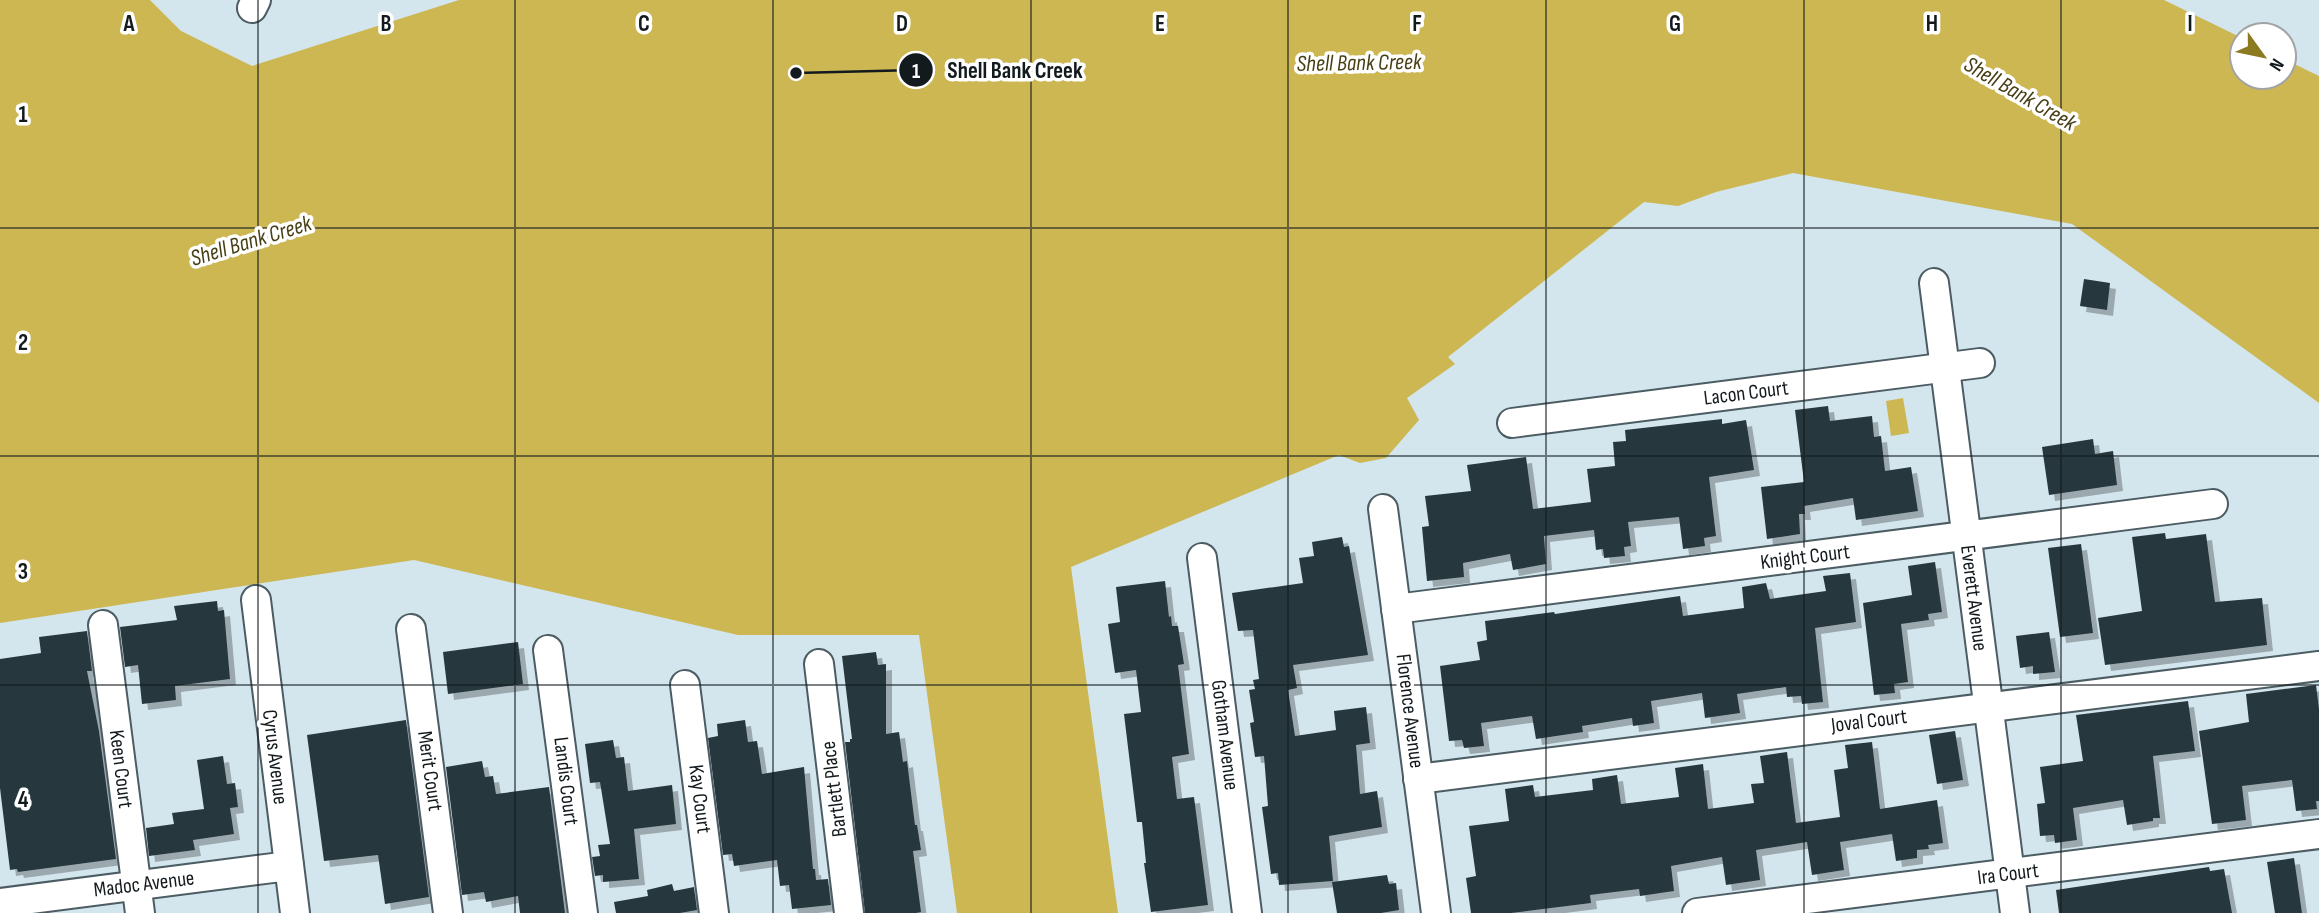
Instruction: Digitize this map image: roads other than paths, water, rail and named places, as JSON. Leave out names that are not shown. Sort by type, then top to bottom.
[{"type":"street","name":"Everett Avenue","points":[[1934,283],[2015,913]]},
{"type":"street","name":"Lacon Court","points":[[1512,423],[1980,363]]},
{"type":"street","name":"Knight Court","points":[[1396,609],[2213,504]]},
{"type":"street","name":"Florence Avenue","points":[[1383,509],[1436,913]]},
{"type":"street","name":"Gotham Avenue","points":[[1202,558],[1247,913]]},
{"type":"street","name":"Cyrus Avenue","points":[[256,600],[295,913]]},
{"type":"street","name":"Keen Court","points":[[103,625],[140,913]]},
{"type":"street","name":"Merit Court","points":[[411,629],[448,913]]},
{"type":"street","name":"Landis Court","points":[[548,650],[583,913]]},
{"type":"street","name":"Bartlett Place","points":[[819,664],[849,913]]},
{"type":"street","name":"Joval Court","points":[[1418,779],[2319,666]]},
{"type":"street","name":"Kay Court","points":[[685,685],[714,913]]},
{"type":"street","name":"Ira Court","points":[[1698,913],[2319,834]]},
{"type":"street","name":"Madoc Avenue","points":[[0,903],[289,866]]},
{"type":"water","points":[[0,0],[150,0],[181,31],[252,66],[459,0],[2164,0],[2228,31],[2228,91],[2298,91],[2298,66],[2319,76],[2319,403],[2072,224],[1793,173],[1716,192],[1678,206],[1644,202],[1448,357],[1455,364],[1407,398],[1419,420],[1386,458],[1360,463],[1339,455],[1071,567],[1118,913],[957,913],[919,635],[738,635],[414,560],[0,623]]},
{"type":"water","points":[[1903,398],[1909,433],[1891,436],[1886,401]]},
{"type":"place","name":"Shell Bank Creek","points":[[796,73]]}]
